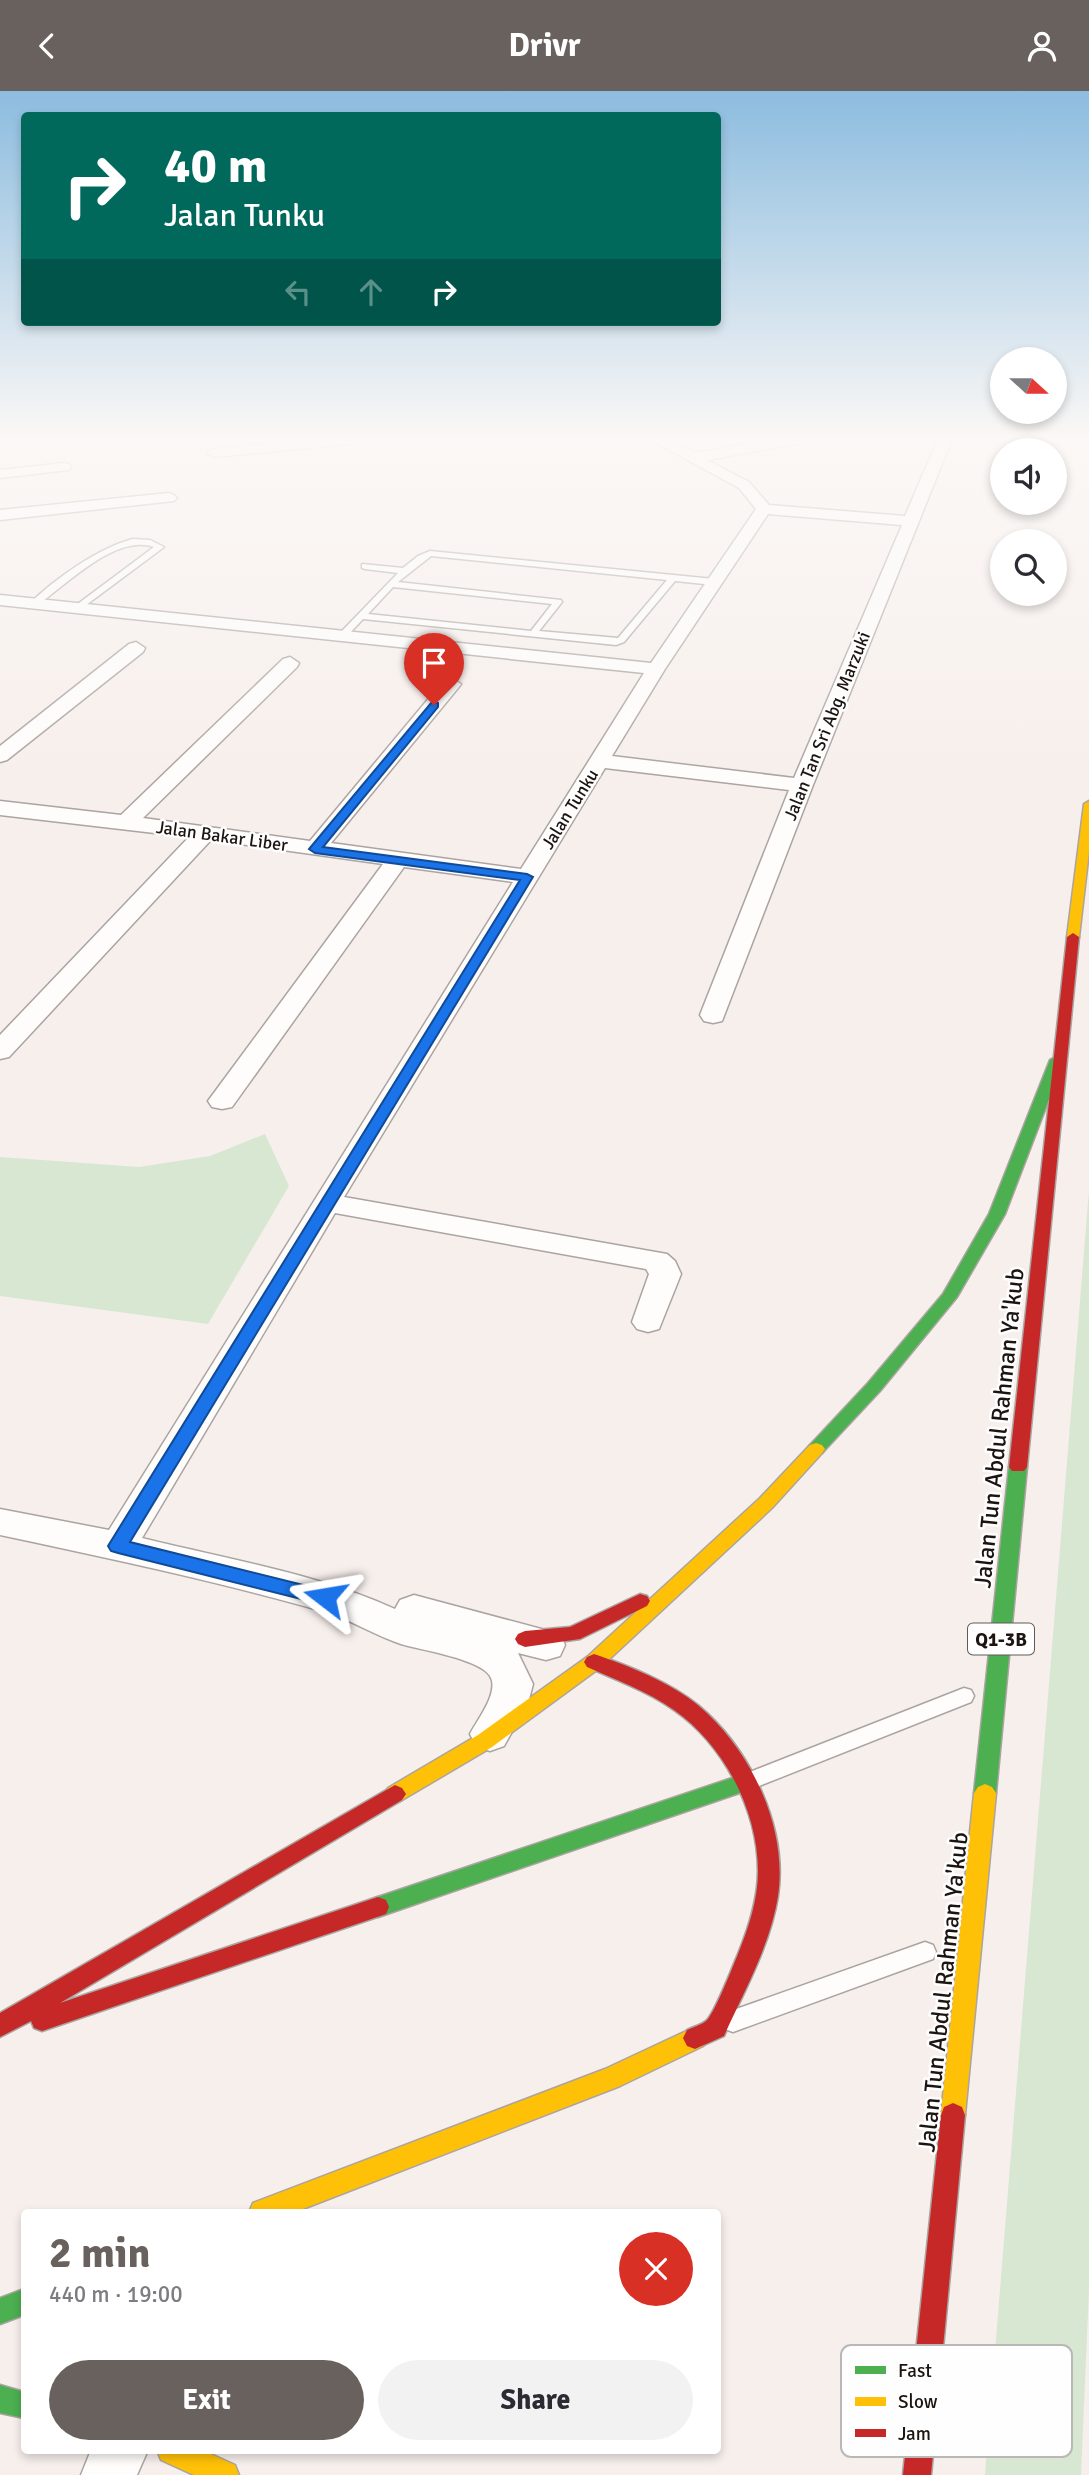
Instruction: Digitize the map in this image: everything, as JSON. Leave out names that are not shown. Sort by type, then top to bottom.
[{"type":"street","name":"Jalan Tunku","points":[[118,1546],[656,669],[736,550]]},
{"type":"street","name":"Jalan Tan Sri Abg. Marzuki","points":[[713,1014],[802,785],[901,550]]},
{"type":"street","points":[[0,600],[344,634],[656,669]]},
{"type":"street","points":[[0,616],[27,603]]},
{"type":"street","points":[[0,756],[136,648]]},
{"type":"street","points":[[126,822],[290,663]]},
{"type":"street","points":[[315,849],[451,684]]},
{"type":"street","points":[[601,761],[802,785]]},
{"type":"street","name":"Jalan Tun Abdul Rahman Ya'kub","points":[[930,2345],[1060,1052],[1089,804]]},
{"type":"street","points":[[0,829],[11,809]]},
{"type":"street","name":"Jalan Bakar Liber","points":[[11,809],[126,822],[527,877]]},
{"type":"street","points":[[0,1051],[205,834]]},
{"type":"street","points":[[222,1101],[398,860]]},
{"type":"street","points":[[0,2026],[485,1741],[594,1662],[766,1503],[874,1387],[949,1297],[997,1214],[1060,1052]]},
{"type":"street","points":[[326,1203],[656,1261],[664,1268],[665,1274],[648,1322]]},
{"type":"street","points":[[0,1522],[118,1546],[349,1605],[405,1630],[488,1653],[506,1665],[513,1684],[508,1703],[485,1741]]},
{"type":"street","points":[[524,1639],[583,1632],[624,1606],[646,1598],[660,1599]]},
{"type":"street","points":[[270,2209],[612,2078],[716,2028],[757,1935],[769,1878],[761,1820],[744,1783],[726,1751],[693,1713],[647,1686],[564,1650],[407,1609],[349,1605]]},
{"type":"street","points":[[0,2034],[744,1783]]},
{"type":"street","points":[[0,2311],[21,2303]]},
{"type":"street","points":[[0,2399],[21,2404]]},
{"type":"street","points":[[109,2475],[118,2454]]},
{"type":"street","points":[[180,2454],[225,2475]]},
{"type":"street","name":"Jalan Tun Abdul Rahman Ya'kub","points":[[917,2475],[919,2457]]},
{"type":"lane","points":[[27,603],[111,550]]},
{"type":"lane","points":[[75,608],[155,550]]},
{"type":"lane","points":[[344,634],[406,571],[423,555],[430,553],[714,582]]},
{"type":"lane","points":[[365,566],[406,571]]},
{"type":"lane","points":[[362,616],[615,642],[621,640],[673,577]]},
{"type":"lane","points":[[393,584],[558,602],[532,635]]},
{"type":"lane","points":[[744,1783],[964,1696]]},
{"type":"lane","points":[[716,2028],[925,1952]]},
{"type":"green space","points":[[265,1134],[289,1186],[208,1324],[0,1296],[0,1157],[139,1167],[210,1156]]},
{"type":"green space","points":[[1089,1190],[1089,2290],[1081,2475],[985,2475],[986,2457],[1072,2457],[1072,2345],[996,2345]]},
{"type":"traffic: fast","points":[[816,1449],[874,1387],[949,1297],[997,1214],[1057,1060]]},
{"type":"traffic: fast","points":[[985,1793],[1018,1467]]},
{"type":"traffic: fast","points":[[378,1907],[744,1783]]},
{"type":"traffic: fast","points":[[0,2311],[21,2303]]},
{"type":"traffic: fast","points":[[0,2399],[21,2404]]},
{"type":"traffic: slow","points":[[1073,937],[1089,804]]},
{"type":"traffic: slow","points":[[395,1794],[485,1741],[594,1662],[766,1503],[816,1449]]},
{"type":"traffic: slow","points":[[953,2115],[985,1793]]},
{"type":"traffic: slow","points":[[270,2209],[612,2078],[695,2038]]},
{"type":"traffic: slow","points":[[180,2454],[225,2475]]},
{"type":"traffic: jam","points":[[1018,1467],[1073,937]]},
{"type":"traffic: jam","points":[[525,1639],[573,1634],[640,1601]]},
{"type":"traffic: jam","points":[[594,1662],[658,1690],[693,1713],[726,1750],[740,1772],[761,1820],[769,1870],[759,1929],[716,2028],[695,2038]]},
{"type":"traffic: jam","points":[[0,2026],[395,1794]]},
{"type":"traffic: jam","points":[[42,2020],[378,1907]]},
{"type":"traffic: jam","points":[[930,2345],[953,2115]]},
{"type":"traffic: jam","points":[[917,2475],[919,2457]]},
{"type":"route","points":[[325,1597],[118,1546],[527,877],[315,849],[434,705]]}]
